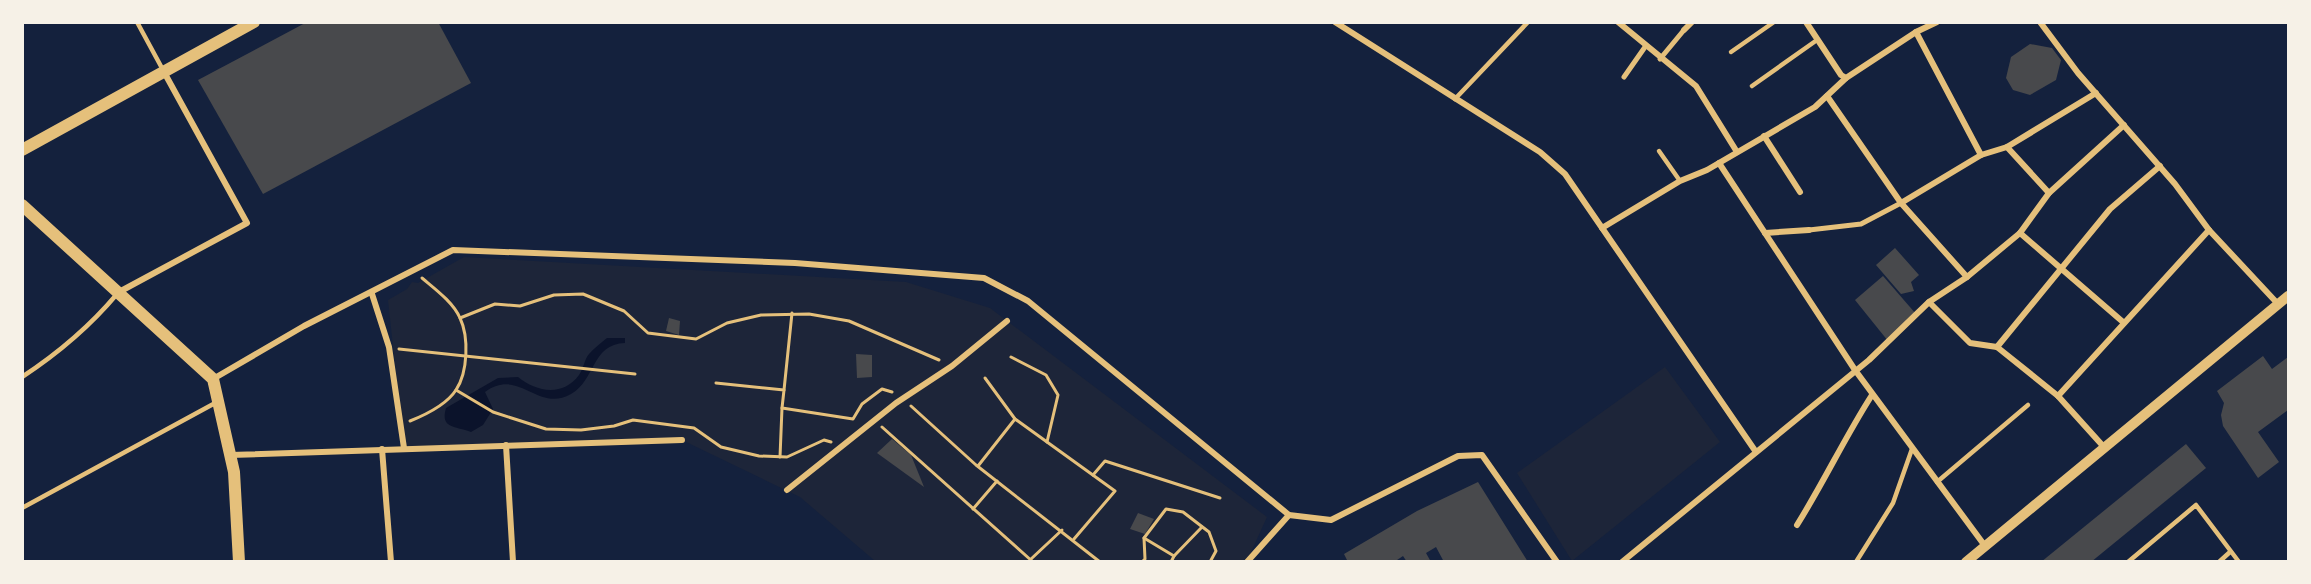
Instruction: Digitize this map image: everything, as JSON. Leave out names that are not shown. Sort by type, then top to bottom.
[{"type":"main road","points":[[22,150],[254,22]]},
{"type":"main road","points":[[22,205],[213,379],[230,455],[238,561]]},
{"type":"street","points":[[1335,22],[1548,160],[1565,174],[1755,452]]},
{"type":"street","points":[[1618,22],[1645,47],[1696,86],[1737,152]]},
{"type":"street","points":[[1660,59],[1692,22]]},
{"type":"street","points":[[1806,22],[1841,75],[1846,78]]},
{"type":"street","points":[[1602,228],[1680,181],[1719,163],[1815,107],[1846,78],[1916,32],[1937,22]]},
{"type":"street","points":[[2040,22],[2096,93],[2160,166],[2209,230],[2278,303]]},
{"type":"street","points":[[1916,32],[1981,155]]},
{"type":"street","points":[[1624,77],[1645,47]]},
{"type":"street","points":[[118,292],[247,223],[164,72]]},
{"type":"street","points":[[1765,233],[1861,224],[1981,155],[2007,147],[2096,93]]},
{"type":"street","points":[[1827,96],[1901,203],[1968,277]]},
{"type":"street","points":[[1622,561],[1855,370],[1929,302],[1968,277],[2020,233],[2049,193],[2124,125]]},
{"type":"street","points":[[1764,136],[1800,192]]},
{"type":"street","points":[[2007,147],[2049,193]]},
{"type":"street","points":[[1719,163],[1872,395],[1985,546]]},
{"type":"street","points":[[1997,347],[2110,209],[2160,166]]},
{"type":"street","points":[[2058,396],[2209,230]]},
{"type":"street","points":[[2020,233],[2123,322]]},
{"type":"street","points":[[213,379],[304,326],[372,294],[453,250],[795,263],[984,278],[1028,301],[1289,515],[1331,520],[1458,456],[1482,454],[1557,561]]},
{"type":"street","points":[[372,294],[388,347],[404,448]]},
{"type":"street","points":[[1966,561],[2103,446],[2289,296]]},
{"type":"street","points":[[1929,302],[1970,343],[1997,347],[2058,396],[2103,446]]},
{"type":"street","points":[[788,490],[902,398],[952,366],[1007,321]]},
{"type":"street","points":[[1797,525],[1822,485],[1849,431],[1872,395]]},
{"type":"street","points":[[230,455],[682,440]]},
{"type":"street","points":[[507,445],[513,561]]},
{"type":"street","points":[[382,449],[391,561]]},
{"type":"street","points":[[1247,561],[1289,515]]},
{"type":"lane","points":[[137,22],[164,72]]},
{"type":"lane","points":[[1455,99],[1528,22]]},
{"type":"lane","points":[[1731,52],[1774,22]]},
{"type":"lane","points":[[1752,86],[1817,39]]},
{"type":"lane","points":[[1659,151],[1680,181]]},
{"type":"lane","points":[[22,376],[40,365],[103,311],[118,292]]},
{"type":"lane","points":[[22,508],[219,401]]},
{"type":"lane","points":[[1937,482],[2028,405]]},
{"type":"lane","points":[[1856,561],[1893,503],[1912,449]]},
{"type":"lane","points":[[2128,561],[2196,506],[2239,561]]},
{"type":"lane","points":[[2219,561],[2230,552]]},
{"type":"path","points":[[400,424],[423,416],[456,390],[465,357],[466,347],[460,318],[445,298],[421,277]]},
{"type":"path","points":[[460,318],[495,304],[520,306],[554,295],[583,294],[624,311],[648,333],[696,339],[727,323],[761,315],[792,313],[849,321],[952,366]]},
{"type":"path","points":[[780,457],[782,408],[792,313]]},
{"type":"path","points":[[388,347],[635,374]]},
{"type":"path","points":[[1011,357],[1046,375],[1058,395],[1047,442]]},
{"type":"path","points":[[986,378],[1015,419],[1115,490],[1074,539]]},
{"type":"path","points":[[716,383],[784,390]]},
{"type":"path","points":[[782,408],[854,419],[862,404],[882,389],[900,394],[978,466],[1100,561]]},
{"type":"path","points":[[456,390],[493,412]]},
{"type":"path","points":[[978,466],[1015,419]]},
{"type":"path","points":[[873,421],[906,446],[1032,560],[1062,530]]},
{"type":"path","points":[[1093,475],[1105,461],[1220,498]]},
{"type":"path","points":[[973,509],[997,481]]},
{"type":"path","points":[[1142,561],[1145,559],[1144,538],[1166,509],[1183,512],[1209,532],[1216,551],[1210,561]]},
{"type":"path","points":[[1171,561],[1202,526]]},
{"type":"path","points":[[1144,538],[1174,556]]},
{"type":"shaded area","points":[[464,257],[906,282],[990,308],[1267,517],[1247,561],[875,561],[800,497],[682,440],[404,448],[388,300],[407,289],[412,282],[418,283]]},
{"type":"shaded area","points":[[607,338],[625,338],[625,343],[606,349],[579,388],[571,394],[559,398],[548,398],[508,384],[497,386],[485,392],[493,409],[483,425],[471,432],[450,426],[445,420],[446,408],[498,378],[518,377],[541,389],[565,387],[579,375],[589,354]]},
{"type":"shaded area","points":[[1665,367],[1720,442],[1572,561],[1517,473]]},
{"type":"building","points":[[307,22],[438,22],[471,83],[263,194],[198,80]]},
{"type":"building","points":[[2030,44],[2052,48],[2061,60],[2056,80],[2030,95],[2013,90],[2006,78],[2011,57]]},
{"type":"building","points":[[1895,248],[1919,275],[1911,282],[1914,291],[1901,294],[1876,265]]},
{"type":"building","points":[[1883,276],[1916,314],[1888,341],[1855,300]]},
{"type":"building","points":[[669,318],[680,321],[679,335],[666,331]]},
{"type":"building","points":[[856,354],[872,355],[872,377],[857,378]]},
{"type":"building","points":[[2263,356],[2272,369],[2288,357],[2288,410],[2258,432],[2279,462],[2258,478],[2223,426],[2221,415],[2224,403],[2217,391]]},
{"type":"building","points":[[892,439],[911,455],[924,487],[877,453]]},
{"type":"building","points":[[2186,444],[2206,468],[2091,562],[2041,562]]},
{"type":"building","points":[[1478,482],[1528,562],[1444,562],[1436,547],[1426,553],[1431,562],[1407,562],[1403,556],[1394,562],[1348,562],[1344,554],[1417,511]]},
{"type":"building","points":[[1138,513],[1154,519],[1145,534],[1130,529]]}]
